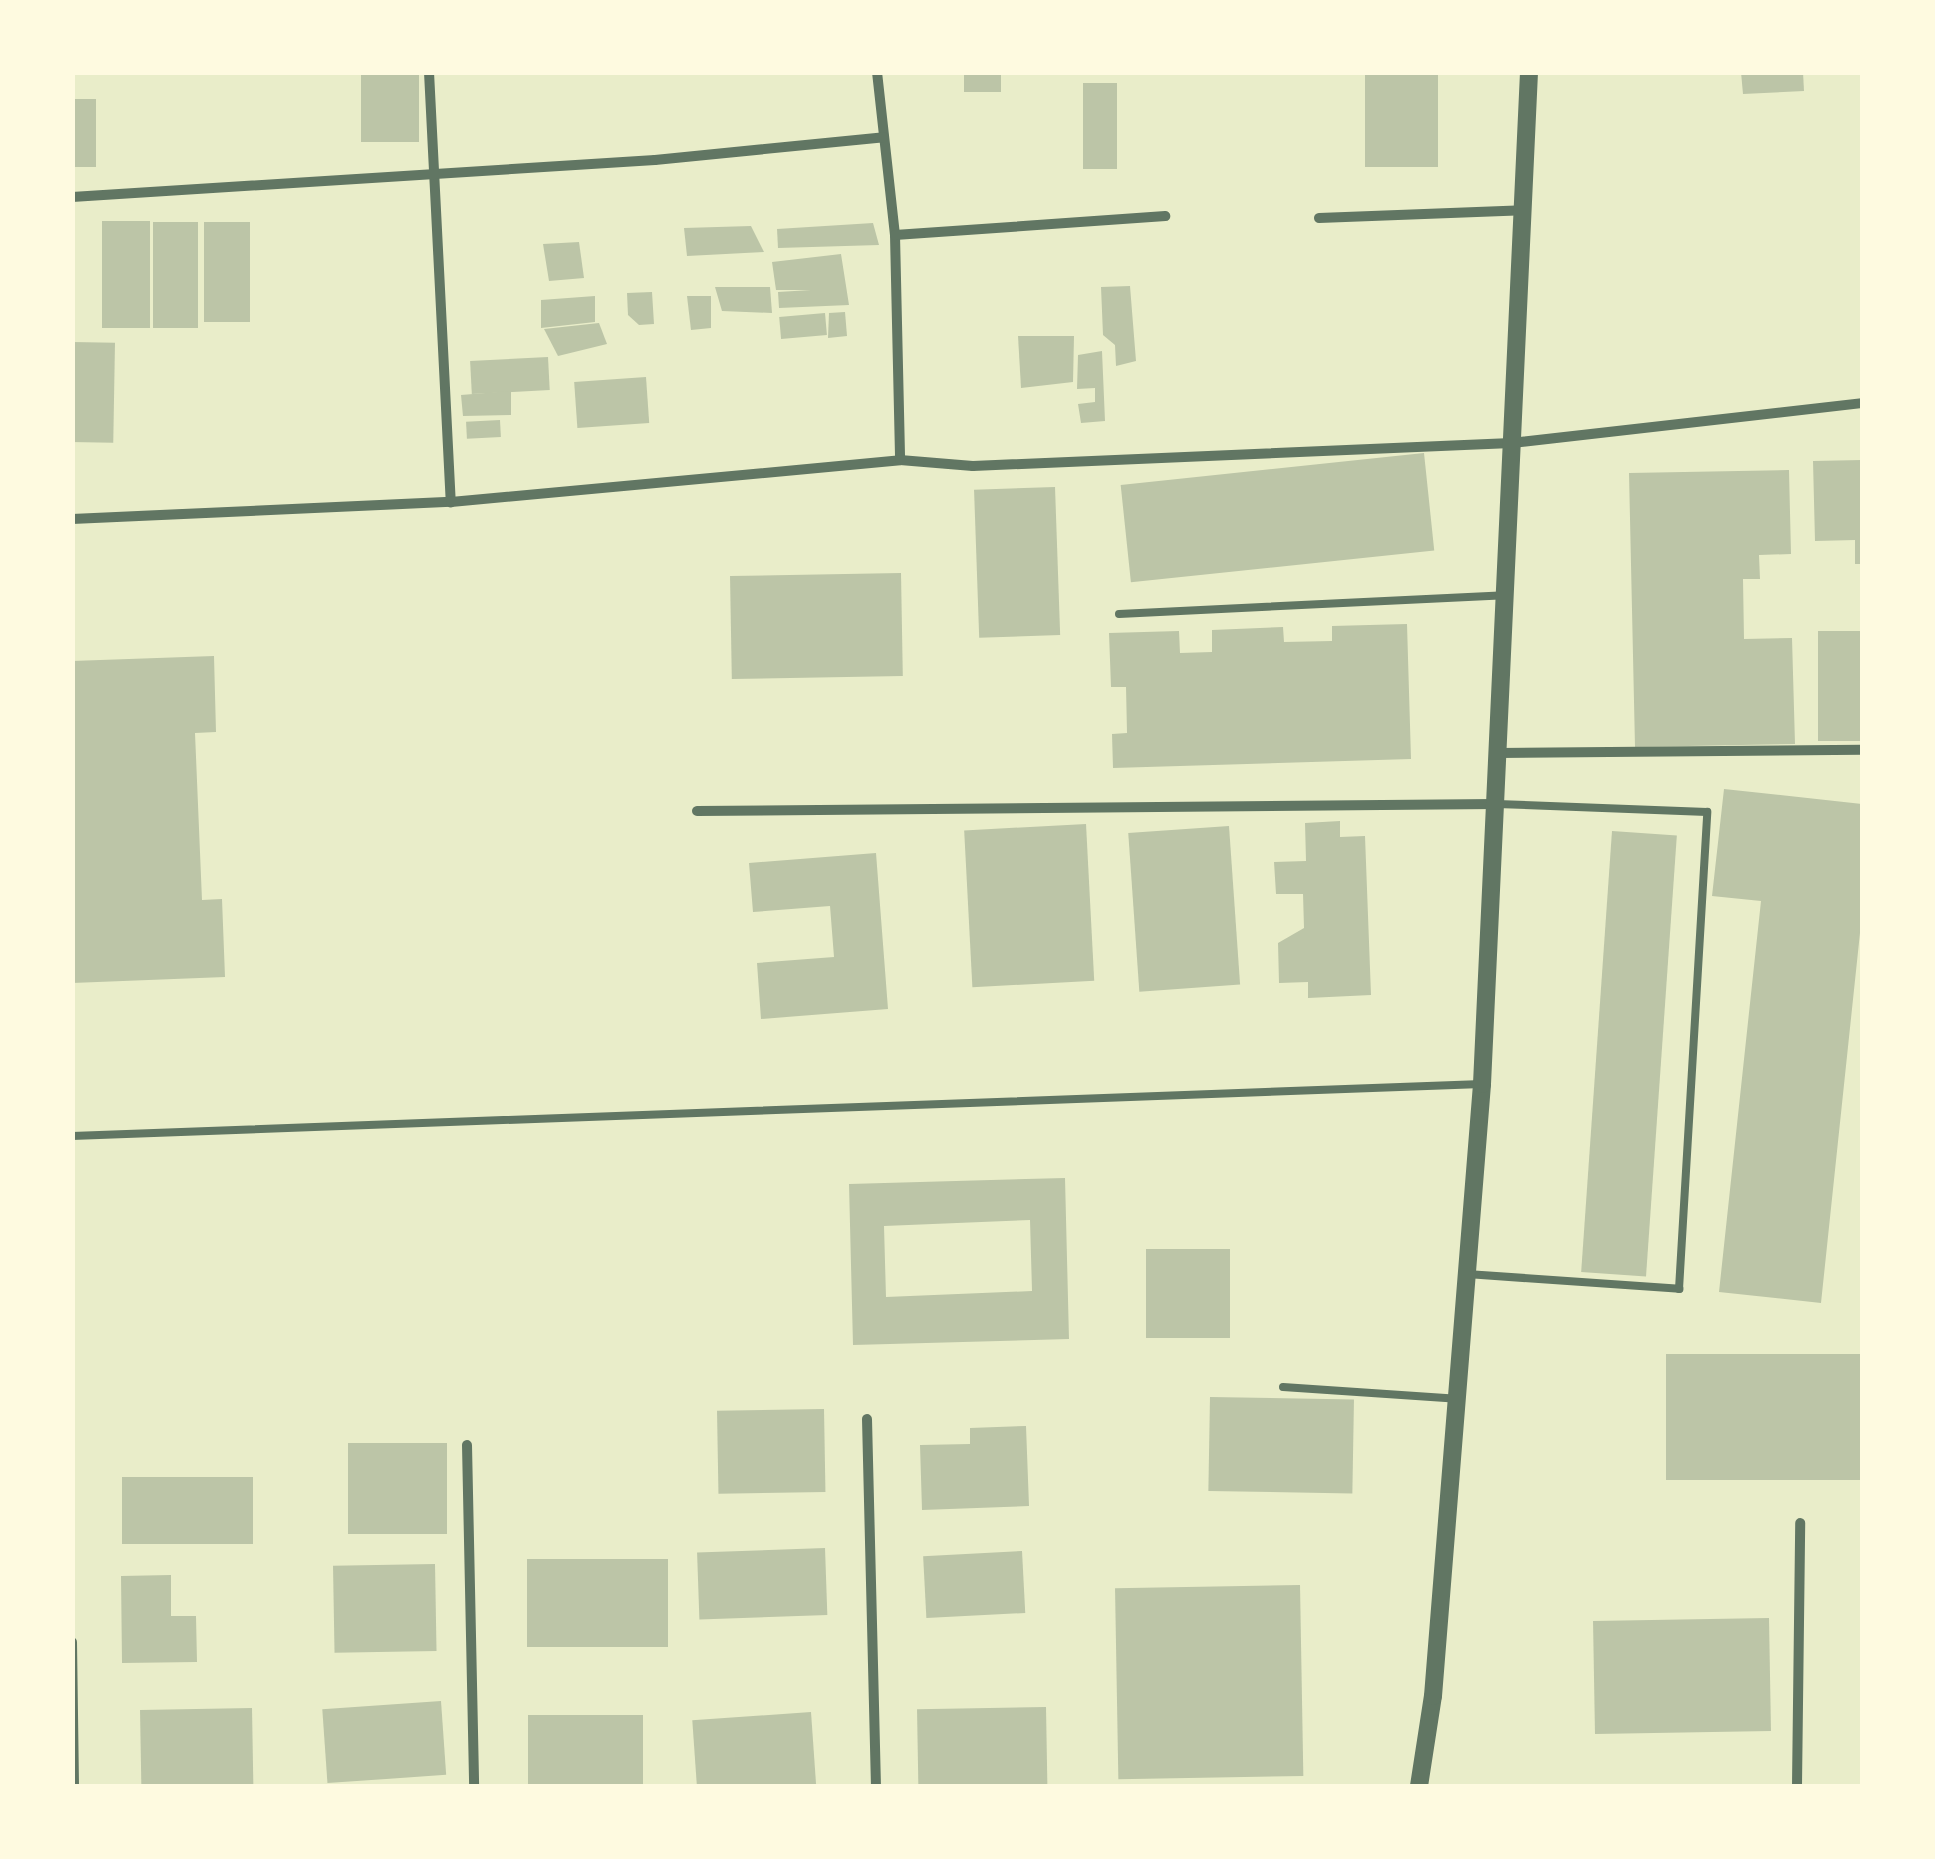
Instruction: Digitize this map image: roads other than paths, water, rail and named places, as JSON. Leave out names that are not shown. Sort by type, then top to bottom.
[{"type":"street","points":[[429,72],[451,502]]},
{"type":"street","points":[[878,72],[896,235],[900,460]]},
{"type":"street","points":[[1419,1786],[1433,1696],[1482,1084],[1529,72]]},
{"type":"street","points":[[72,197],[655,160],[884,138]]},
{"type":"street","points":[[1319,218],[1523,210]]},
{"type":"street","points":[[896,235],[1164,216]]},
{"type":"street","points":[[72,519],[451,502],[900,460],[973,466],[1512,442],[1862,403]]},
{"type":"street","points":[[1498,753],[1862,750]]},
{"type":"street","points":[[697,811],[1495,804]]},
{"type":"street","points":[[867,1419],[876,1786]]},
{"type":"street","points":[[467,1445],[474,1786]]},
{"type":"street","points":[[1796,1786],[1800,1523]]},
{"type":"street","points":[[72,1642],[74,1786]]},
{"type":"lane","points":[[1119,614],[1504,595]]},
{"type":"lane","points":[[1467,1274],[1679,1289],[1707,812],[1495,804]]},
{"type":"lane","points":[[72,1136],[1482,1084]]},
{"type":"lane","points":[[1283,1387],[1456,1399]]}]
